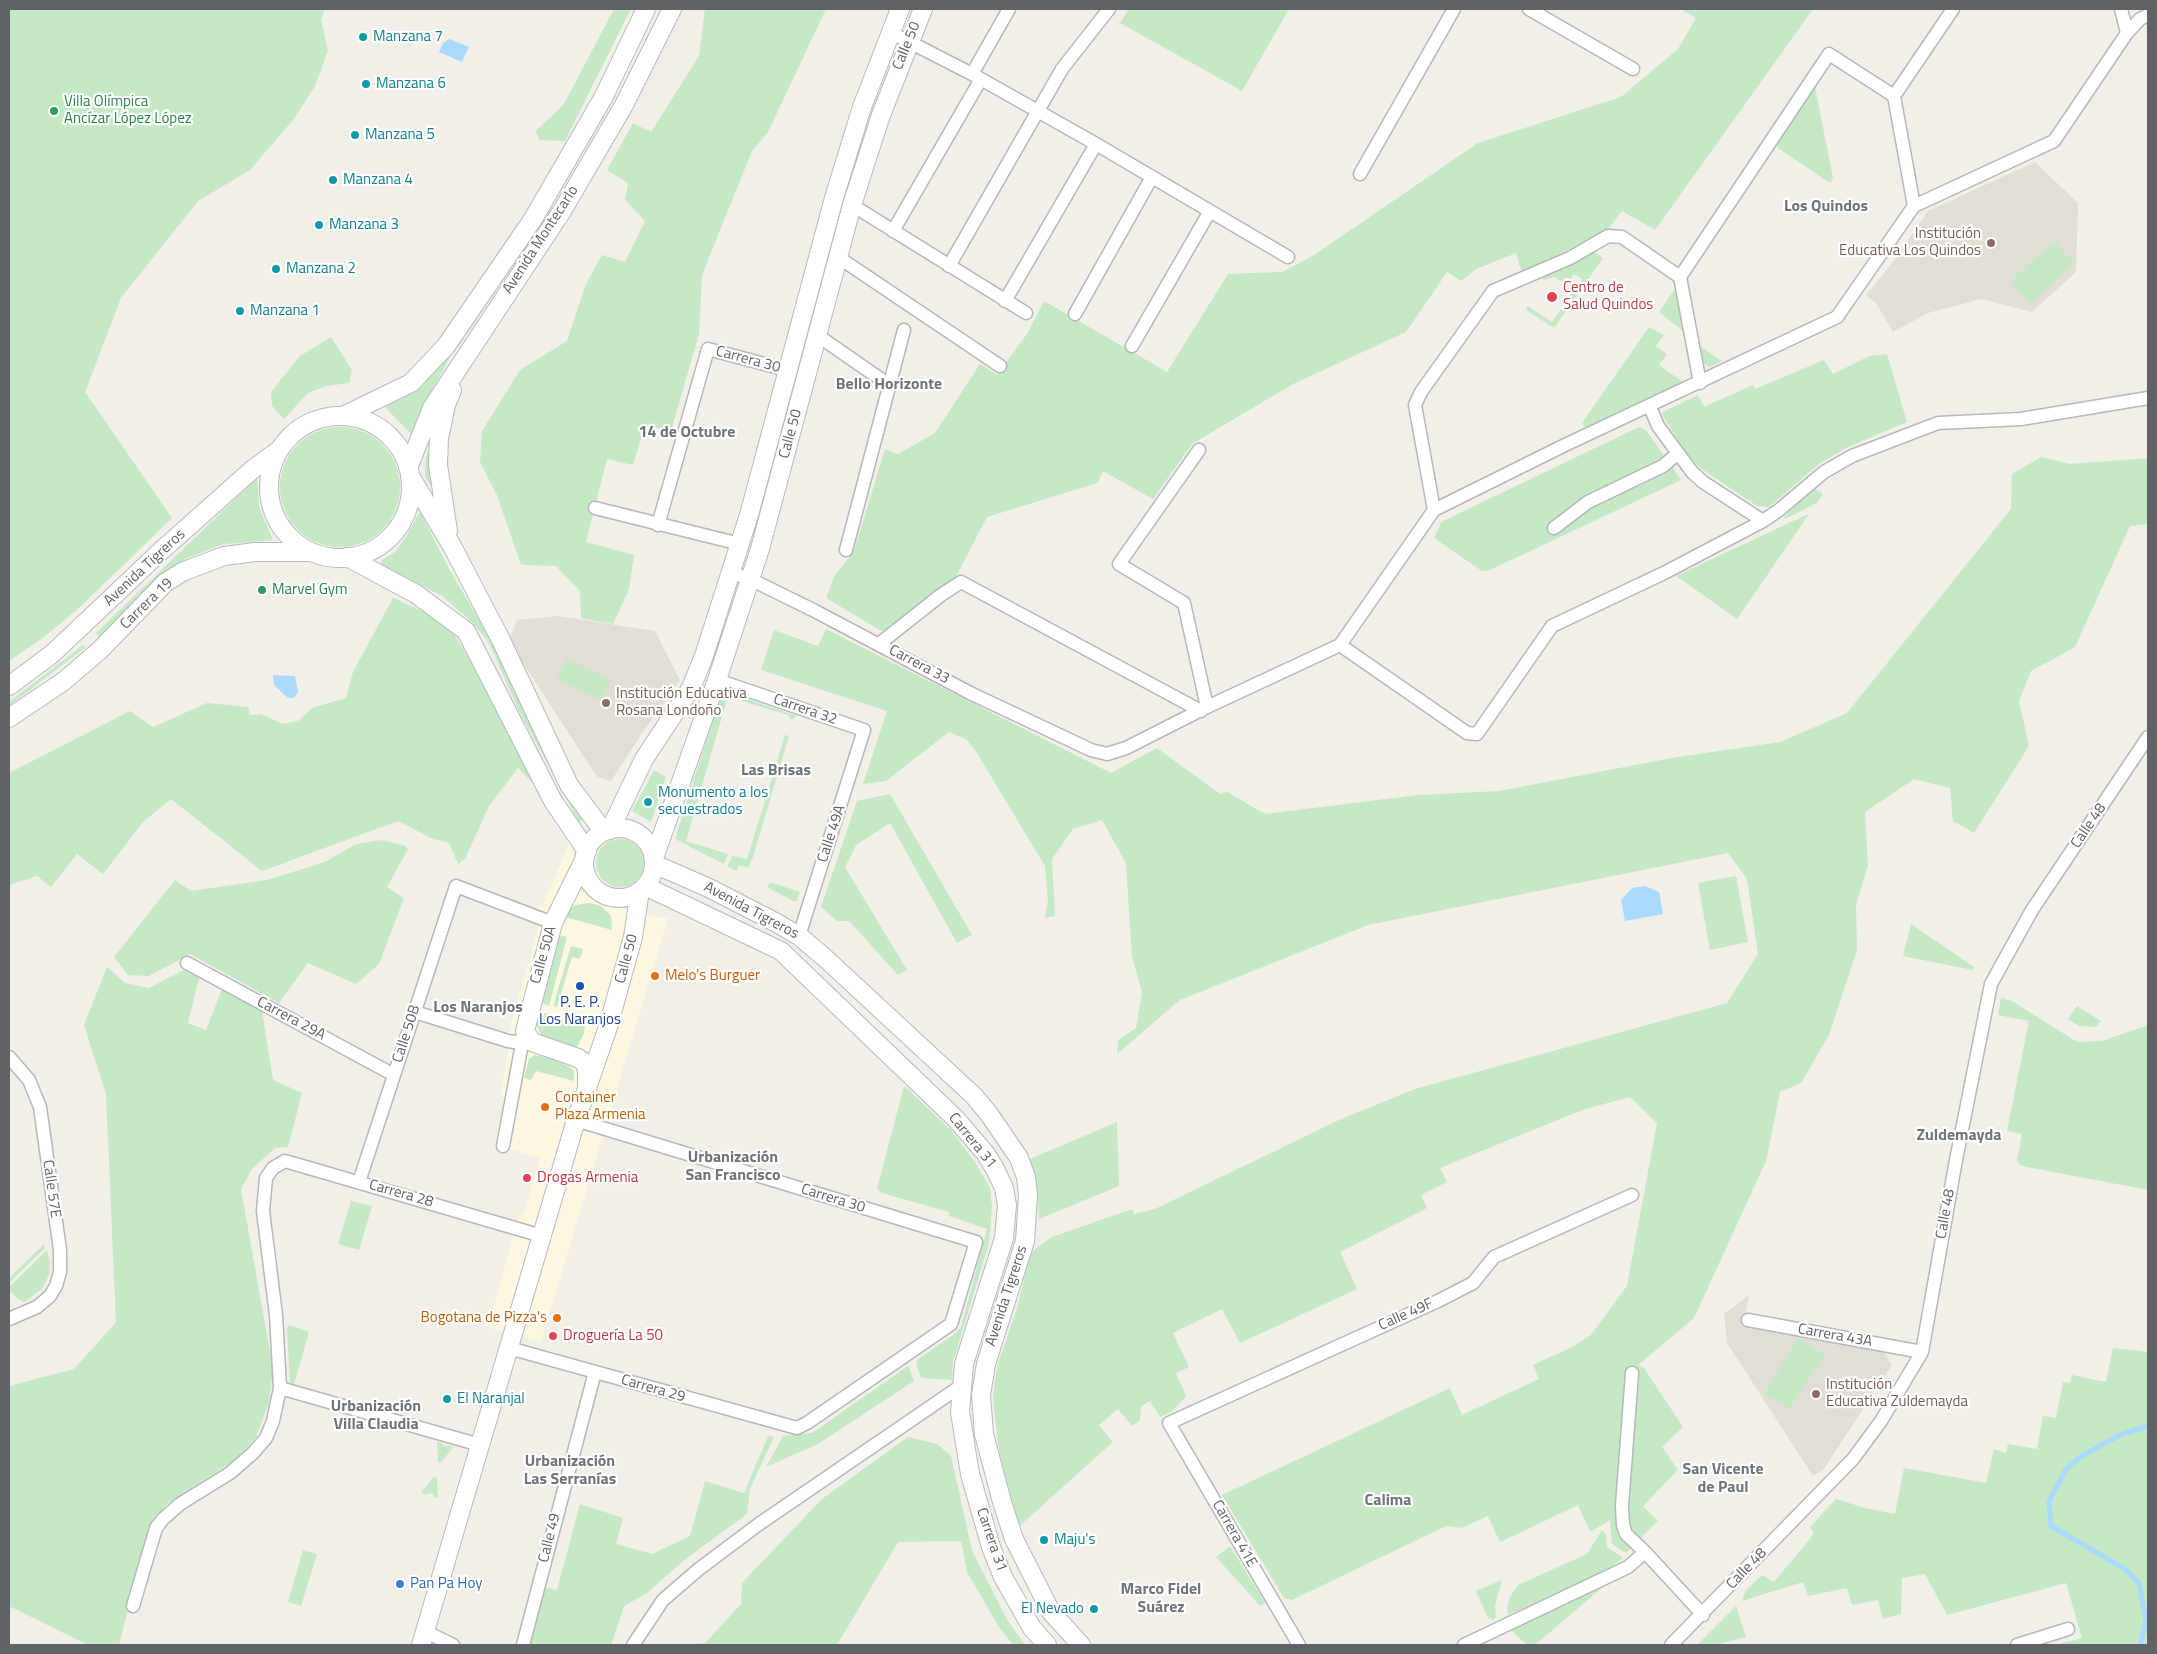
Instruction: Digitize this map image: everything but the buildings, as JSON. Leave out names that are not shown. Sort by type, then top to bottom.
[{"type":"main road","name":"Avenida Montecarlo","points":[[343,416],[411,383],[446,346],[533,219],[603,98],[646,9]]},
{"type":"main road","name":"Avenida Montecarlo","points":[[409,472],[432,408],[562,211],[624,105],[672,9]]},
{"type":"main road","name":"Calle 50","points":[[607,831],[644,759],[691,688],[704,656],[740,544],[834,198],[862,107],[900,9]]},
{"type":"main road","name":"Calle 50","points":[[654,861],[748,585],[852,206],[881,115],[909,40],[923,9]]},
{"type":"main road","points":[[452,546],[445,520],[438,465],[439,438],[446,405],[463,366],[491,317]]},
{"type":"main road","points":[[409,472],[409,503],[398,527],[380,546],[368,552],[347,558],[328,557],[310,552],[288,536],[274,512],[270,485],[272,471],[281,449],[288,440],[307,425],[318,420],[343,416],[374,425],[387,434],[398,446],[409,472],[452,546],[501,640],[550,748],[570,784],[589,811],[607,831]]},
{"type":"main road","name":"Avenida Tigreros","points":[[9,686],[52,654],[162,550],[253,469],[281,449]]},
{"type":"main road","name":"Carrera 19","points":[[9,718],[64,682],[100,650],[166,583],[182,572],[224,556],[255,552],[310,552]]},
{"type":"main road","points":[[347,558],[416,594],[466,631],[552,801],[586,855],[589,880],[605,895],[627,897],[643,888],[654,861],[646,840],[635,832],[623,829],[607,831],[594,840],[586,855]]},
{"type":"main road","points":[[589,811],[598,814],[611,813],[624,798]]},
{"type":"main road","name":"Calle 50A","points":[[527,1038],[553,923],[586,855]]},
{"type":"main road","name":"Avenida Tigreros","points":[[654,861],[799,936],[974,1096],[990,1114],[1019,1158],[1024,1170],[1028,1195],[1026,1241],[986,1364],[981,1396],[984,1434],[1002,1502],[1018,1548],[1051,1612],[1081,1645]]},
{"type":"main road","name":"Calle 50","points":[[424,1639],[576,1120],[608,1027],[633,937],[643,888]]},
{"type":"main road","name":"Carrera 31","points":[[643,888],[781,951],[956,1119],[986,1154],[1004,1188],[1007,1204],[1006,1221],[1001,1251],[964,1364],[960,1412],[970,1474],[991,1547],[1008,1586],[1032,1628],[1047,1645]]},
{"type":"main road","points":[[527,1038],[578,1058],[584,1063],[587,1071],[586,1089]]},
{"type":"street","points":[[894,231],[977,77],[1009,9]]},
{"type":"street","points":[[949,266],[1062,69],[1109,9]]},
{"type":"street","points":[[1360,174],[1454,9]]},
{"type":"street","points":[[1529,9],[1633,69]]},
{"type":"street","points":[[1914,206],[1894,96],[1953,9]]},
{"type":"street","points":[[2121,9],[2126,32]]},
{"type":"street","points":[[1204,709],[1340,645],[1434,510],[1565,445],[1650,407],[1837,317],[1914,206],[2054,141],[2126,32],[2140,19],[2148,15]]},
{"type":"street","points":[[890,32],[909,40],[1096,144],[1288,257]]},
{"type":"street","points":[[1700,383],[1680,277],[1829,54],[1894,96]]},
{"type":"street","points":[[1005,301],[1096,144]]},
{"type":"street","points":[[1075,314],[1152,178]]},
{"type":"street","points":[[852,206],[1026,313]]},
{"type":"street","points":[[1132,346],[1210,211]]},
{"type":"street","points":[[1434,510],[1415,405],[1421,392],[1493,291],[1570,258],[1608,236],[1622,237],[1680,277]]},
{"type":"street","points":[[838,257],[1000,366]]},
{"type":"street","points":[[846,550],[904,330]]},
{"type":"street","points":[[817,335],[889,385]]},
{"type":"street","name":"Carrera 30","points":[[658,525],[708,349],[787,370]]},
{"type":"street","points":[[1340,645],[1467,733],[1476,734],[1552,626],[1664,573],[1763,521],[1824,472],[1845,460],[1898,436],[1938,423],[2021,419],[2148,398]]},
{"type":"street","points":[[1650,407],[1658,426],[1677,454],[1703,482],[1763,521]]},
{"type":"street","points":[[1199,450],[1119,564],[1184,603],[1204,709]]},
{"type":"street","points":[[1554,528],[1588,502],[1662,466],[1677,454]]},
{"type":"street","points":[[595,508],[740,544]]},
{"type":"street","name":"Carrera 33","points":[[728,581],[748,585],[879,644],[970,693],[1091,750],[1107,754],[1126,748],[1204,709]]},
{"type":"street","points":[[879,644],[941,595],[962,582],[1204,709]]},
{"type":"street","name":"Carrera 32","points":[[717,680],[864,730]]},
{"type":"street","name":"Calle 49A","points":[[799,936],[864,730]]},
{"type":"street","name":"Calle 48","points":[[1671,1645],[1853,1459],[1881,1421],[1922,1352],[1956,1160],[1991,984],[2032,910],[2148,737]]},
{"type":"street","name":"Calle 50B","points":[[359,1182],[456,886],[553,923]]},
{"type":"street","name":"Carrera 29A","points":[[187,963],[394,1075]]},
{"type":"street","points":[[414,1012],[514,1042],[527,1038]]},
{"type":"street","name":"Calle 50A","points":[[503,1146],[527,1038]]},
{"type":"street","name":"Calle 57E","points":[[9,1319],[37,1307],[50,1296],[56,1286],[60,1272],[60,1250],[40,1107],[29,1080],[12,1065]]},
{"type":"street","name":"Carrera 30","points":[[576,1120],[976,1242],[951,1324],[797,1428]]},
{"type":"street","name":"Carrera 28","points":[[280,1388],[276,1315],[263,1211],[266,1178],[273,1168],[285,1162],[542,1236]]},
{"type":"street","name":"Calle 49F","points":[[1169,1423],[1447,1296],[1473,1283],[1494,1257],[1632,1195]]},
{"type":"street","name":"Carrera 43A","points":[[1748,1320],[1922,1352]]},
{"type":"street","name":"Carrera 29","points":[[510,1348],[797,1428]]},
{"type":"street","name":"Calle 49","points":[[523,1645],[595,1372]]},
{"type":"street","points":[[1632,1373],[1622,1506],[1623,1525],[1626,1534],[1703,1614]]},
{"type":"street","points":[[633,1645],[663,1600],[700,1569],[759,1524],[961,1386]]},
{"type":"street","points":[[133,1606],[156,1528],[162,1519],[180,1504],[230,1473],[253,1453],[266,1438],[273,1421],[280,1388],[480,1445]]},
{"type":"street","name":"Carrera 41E","points":[[1169,1423],[1299,1645]]},
{"type":"street","points":[[1464,1645],[1628,1566],[1645,1552]]},
{"type":"street","points":[[2017,1645],[2068,1629]]},
{"type":"street","points":[[424,1639],[452,1645]]},
{"type":"shaded area","name":"Institución Educativa Los Quindos","points":[[2035,162],[2078,203],[2076,272],[2032,312],[1981,299],[1928,313],[1893,332],[1876,303],[1866,295],[1893,262],[1928,211]]},
{"type":"shaded area","name":"Institución Educativa Rosana Londoño","points":[[558,616],[655,631],[680,680],[646,727],[611,781],[597,777],[516,652],[510,638],[517,620]]},
{"type":"shaded area","points":[[570,841],[581,886],[594,899],[607,905],[668,919],[541,1342],[488,1327],[519,1215],[523,1215],[540,1158],[510,1149],[508,1153],[494,1149],[505,1097],[500,1095],[510,1029],[537,931],[539,905],[544,903]]},
{"type":"shaded area","name":"Institución Educativa Zuldemayda","points":[[1749,1295],[1743,1325],[1884,1352],[1892,1365],[1823,1470],[1813,1476],[1727,1343],[1724,1314]]},
{"type":"green space","points":[[9,9],[325,9],[321,19],[328,51],[315,86],[293,120],[250,170],[198,201],[121,298],[85,392],[172,518],[80,607],[44,637],[9,661]]},
{"type":"green space","points":[[614,9],[631,9],[565,141],[539,140],[536,131],[564,104]]},
{"type":"green space","points":[[705,9],[826,9],[768,132],[752,151],[702,275],[699,334],[671,431],[645,425],[633,465],[607,459],[586,542],[634,555],[629,589],[613,624],[581,618],[580,591],[556,566],[521,565],[497,495],[480,462],[482,431],[520,370],[567,341],[586,284],[602,255],[625,262],[645,221],[625,200],[628,183],[607,170],[633,123],[651,132],[699,56]]},
{"type":"green space","points":[[1129,9],[1289,9],[1242,91],[1120,23]]},
{"type":"green space","points":[[1681,9],[1813,9],[1655,230],[1622,211],[1607,230],[1522,273],[1516,253],[1476,269],[1461,281],[1447,272],[1406,332],[1291,385],[1192,444],[1153,499],[1103,471],[1097,483],[987,517],[951,586],[885,633],[826,598],[835,575],[854,551],[885,449],[898,454],[935,433],[980,364],[997,375],[1027,334],[1044,301],[1167,372],[1228,274],[1282,272],[1314,255],[1478,143],[1621,97],[1678,49],[1696,18]]},
{"type":"green space","points":[[1815,87],[1833,178],[1830,183],[1778,148],[1776,144]]},
{"type":"green space","points":[[2054,241],[2074,263],[2030,304],[2010,282]]},
{"type":"green space","points":[[1594,252],[1603,258],[1554,328],[1526,310],[1528,306],[1552,322],[1582,279],[1574,274],[1570,280],[1566,277],[1562,282],[1555,277],[1543,280],[1543,278]]},
{"type":"green space","points":[[1674,290],[1677,292],[1684,332],[1659,312]]},
{"type":"green space","points":[[1649,327],[1664,335],[1656,346],[1667,354],[1659,365],[1683,382],[1585,427],[1582,423]]},
{"type":"green space","points":[[331,337],[352,370],[349,383],[326,386],[308,393],[284,419],[272,406],[271,392],[300,356]]},
{"type":"green space","points":[[458,343],[422,408],[412,435],[385,407],[416,391]]},
{"type":"green space","points":[[1698,345],[1722,361],[1709,367],[1704,364]]},
{"type":"green space","points":[[1887,354],[1907,422],[1850,446],[1820,463],[1769,507],[1757,506],[1699,467],[1685,451],[1661,413],[1698,395],[1704,407],[1753,385],[1755,389],[1824,360],[1833,374],[1869,356]]},
{"type":"green space","points":[[437,415],[429,453],[433,489],[425,477],[426,458]]},
{"type":"green space","points":[[340,427],[363,431],[383,444],[396,464],[400,487],[396,510],[383,530],[363,543],[340,547],[317,543],[297,530],[284,510],[280,487],[284,464],[297,444],[317,431]]},
{"type":"green space","points":[[1639,427],[1646,430],[1681,480],[1490,570],[1482,571],[1434,538],[1441,522]]},
{"type":"green space","points":[[2041,457],[2070,464],[2148,458],[2148,524],[2130,526],[2075,647],[2031,671],[2019,701],[2029,746],[1974,833],[1953,821],[1950,788],[1914,779],[1865,812],[1868,865],[1856,905],[1857,950],[1829,1035],[1801,1083],[1780,1092],[1766,1161],[1694,1318],[1638,1365],[1644,1368],[1683,1427],[1662,1447],[1678,1470],[1643,1506],[1658,1521],[1626,1553],[1612,1544],[1610,1520],[1590,1532],[1578,1505],[1500,1542],[1488,1516],[1462,1528],[1446,1526],[1292,1600],[1284,1598],[1222,1495],[1450,1388],[1462,1415],[1539,1379],[1533,1365],[1572,1347],[1591,1335],[1627,1286],[1657,1123],[1630,1097],[1582,1110],[1440,1168],[1447,1182],[1421,1195],[1427,1208],[1340,1252],[1357,1289],[1240,1343],[1222,1309],[1173,1333],[1189,1367],[1176,1373],[1186,1396],[1174,1410],[1160,1417],[1150,1401],[1141,1406],[1140,1420],[1132,1426],[1118,1409],[1099,1425],[1113,1442],[1016,1529],[998,1444],[993,1397],[997,1366],[1017,1309],[1030,1253],[1052,1237],[1132,1209],[1134,1214],[1155,1209],[1339,1120],[1415,1089],[1727,1003],[1758,954],[1747,879],[1728,853],[1368,925],[1180,1000],[1117,1054],[1118,1040],[1136,1028],[1142,992],[1132,957],[1126,863],[1102,820],[1073,829],[1052,859],[1055,916],[1045,918],[1048,900],[1045,866],[977,753],[966,739],[949,732],[886,781],[863,784],[887,711],[761,670],[774,630],[818,646],[826,629],[1111,773],[1157,748],[1220,794],[1227,792],[1265,814],[1418,795],[1499,791],[1672,758],[1780,742],[1847,713],[2011,509],[2012,474]]},
{"type":"green space","points":[[257,478],[259,507],[273,540],[224,544],[187,558],[159,577],[99,637],[96,633]]},
{"type":"green space","points":[[1814,488],[1823,494],[1817,503],[1785,519],[1784,517]]},
{"type":"green space","points":[[420,512],[449,569],[493,643],[566,791],[583,819],[579,822],[519,711],[489,643],[473,623],[442,596],[381,565],[382,560],[395,552],[404,540]]},
{"type":"green space","points":[[1809,514],[1737,619],[1676,576],[1806,515]]},
{"type":"green space","points":[[393,598],[433,616],[454,634],[475,669],[533,783],[518,768],[489,806],[465,859],[458,864],[449,843],[431,838],[398,821],[262,871],[171,799],[143,822],[103,874],[77,854],[51,887],[37,876],[9,885],[9,773],[130,711],[153,727],[207,703],[248,707],[250,715],[261,714],[282,724],[298,721],[312,708],[346,698],[353,672]]},
{"type":"green space","points":[[83,645],[86,647],[9,706],[9,702]]},
{"type":"green space","points":[[567,659],[611,680],[601,701],[557,679]]},
{"type":"green space","points":[[726,692],[797,716],[791,720],[788,715],[729,697],[727,699],[686,841],[728,854],[724,864],[675,839],[720,697]]},
{"type":"green space","points":[[785,735],[789,736],[753,857],[748,868],[739,865],[736,871],[727,866],[732,856],[747,859]]},
{"type":"green space","points":[[654,770],[666,777],[651,822],[632,811]]},
{"type":"green space","points":[[890,794],[972,935],[957,943],[890,823],[856,845],[845,867],[907,970],[898,975],[849,921],[837,921],[821,907],[857,801]]},
{"type":"green space","points":[[620,839],[629,841],[637,846],[642,854],[644,863],[642,872],[637,880],[629,885],[620,887],[611,885],[603,880],[598,872],[596,863],[598,854],[603,846],[611,841]]},
{"type":"green space","points":[[382,840],[405,846],[408,849],[387,887],[404,898],[379,964],[356,984],[308,963],[279,1003],[190,954],[149,976],[128,975],[114,957],[175,880],[191,891],[267,880],[325,862],[356,844]]},
{"type":"green space","points":[[1736,876],[1748,942],[1710,950],[1698,883]]},
{"type":"green space","points":[[770,882],[800,892],[797,901],[793,901],[767,887]]},
{"type":"green space","points":[[590,903],[601,906],[611,916],[612,930],[565,917],[568,910],[576,905]]},
{"type":"green space","points":[[1911,924],[1974,967],[1973,970],[1903,956]]},
{"type":"green space","points":[[559,935],[567,937],[549,1006],[542,1003]]},
{"type":"green space","points":[[571,946],[583,949],[580,959],[572,957],[557,1007],[553,1006]]},
{"type":"green space","points":[[107,967],[125,983],[149,988],[186,969],[200,974],[188,1023],[206,1030],[222,989],[262,1011],[273,1080],[302,1093],[288,1147],[275,1148],[252,1169],[241,1189],[273,1369],[269,1403],[256,1437],[236,1459],[166,1505],[148,1530],[119,1645],[88,1645],[9,1606],[9,1386],[74,1369],[116,1322],[106,1094],[84,1025]]},
{"type":"green space","points":[[2001,998],[2012,1001],[2077,1042],[2102,1041],[2148,1025],[2148,1190],[2022,1166],[2017,1162],[2022,1134],[2007,1131],[2029,1021],[1998,1015]]},
{"type":"green space","points":[[2077,1006],[2101,1021],[2096,1027],[2079,1026],[2068,1019]]},
{"type":"green space","points":[[538,1011],[585,1026],[584,1033],[577,1047],[568,1048],[551,1043],[542,1036],[537,1027]]},
{"type":"green space","points":[[535,1055],[554,1059],[571,1068],[574,1071],[574,1081],[536,1071],[531,1080],[524,1078],[529,1059]]},
{"type":"green space","points":[[904,1086],[950,1129],[975,1162],[990,1188],[992,1207],[989,1243],[953,1362],[952,1380],[921,1378],[916,1363],[917,1360],[956,1333],[961,1327],[987,1229],[949,1216],[949,1212],[882,1193],[877,1189]]},
{"type":"green space","points":[[1117,1122],[1119,1186],[1039,1219],[1038,1198],[1030,1159]]},
{"type":"green space","points":[[351,1201],[372,1206],[359,1250],[338,1244]]},
{"type":"green space","points":[[44,1244],[45,1248],[9,1283],[9,1278]]},
{"type":"green space","points":[[47,1250],[50,1262],[49,1275],[42,1289],[24,1302],[18,1299],[9,1290],[9,1287]]},
{"type":"green space","points":[[289,1325],[309,1332],[294,1384],[290,1383],[287,1329]]},
{"type":"green space","points":[[1799,1338],[1825,1355],[1789,1409],[1764,1393]]},
{"type":"green space","points":[[2113,1348],[2148,1352],[2148,1645],[2054,1645],[2082,1638],[2066,1583],[1947,1615],[1925,1574],[1902,1578],[1901,1614],[1883,1619],[1878,1600],[1852,1605],[1847,1588],[1808,1596],[1803,1582],[1742,1601],[1746,1590],[1762,1575],[1774,1582],[1814,1534],[1810,1527],[1836,1499],[1865,1508],[1895,1514],[1904,1468],[1986,1483],[1994,1449],[2006,1453],[2008,1444],[2037,1449],[2043,1416],[2056,1418],[2063,1382],[2070,1383],[2072,1375],[2106,1382]]},
{"type":"green space","points":[[908,1366],[914,1381],[818,1444],[766,1467],[783,1436],[812,1433]]},
{"type":"green space","points":[[768,1436],[774,1437],[750,1489],[747,1514],[683,1561],[647,1593],[624,1606],[611,1645],[526,1645],[543,1587],[557,1590],[580,1504],[623,1518],[616,1544],[652,1554],[690,1536],[705,1481],[744,1493]]},
{"type":"green space","points":[[908,1437],[937,1444],[951,1456],[972,1551],[1008,1621],[1025,1645],[1013,1645],[999,1627],[967,1572],[961,1541],[898,1542],[837,1645],[679,1645],[705,1643],[741,1604],[742,1583],[822,1499]]},
{"type":"green space","points":[[437,1441],[446,1447],[449,1445],[453,1447],[441,1463],[438,1462]]},
{"type":"green space","points":[[434,1477],[437,1478],[438,1498],[434,1497],[433,1494],[429,1493],[427,1495],[421,1492]]},
{"type":"green space","points":[[1602,1530],[1606,1535],[1607,1547],[1623,1558],[1601,1574],[1508,1615],[1507,1607],[1510,1596],[1518,1585],[1587,1554]]},
{"type":"green space","points":[[1230,1546],[1265,1603],[1260,1606],[1216,1557]]},
{"type":"green space","points":[[303,1550],[317,1554],[301,1606],[288,1602]]},
{"type":"green space","points":[[1502,1580],[1495,1605],[1496,1617],[1493,1620],[1488,1618],[1476,1591]]},
{"type":"green space","points":[[1602,1582],[1604,1586],[1535,1645],[1527,1645],[1510,1629]]},
{"type":"green space","points":[[1736,1606],[1746,1637],[1715,1645],[1697,1645]]},
{"type":"water","points":[[449,39],[469,47],[462,62],[439,52],[443,43]]},
{"type":"water","points":[[273,675],[295,676],[298,692],[294,698],[288,698],[274,685]]},
{"type":"water","points":[[1645,886],[1659,892],[1663,914],[1625,921],[1621,900],[1632,888]]},
{"type":"waterway","points":[[2140,1645],[2146,1621],[2139,1583],[2125,1569],[2051,1526],[2049,1501],[2066,1469],[2082,1456],[2120,1435],[2148,1426]]},
{"type":"place","name":"Manzana 7","points":[[363,37]]},
{"type":"place","name":"Manzana 6","points":[[366,84]]},
{"type":"place","name":"Villa Olímpica Ancízar López López","points":[[54,111]]},
{"type":"place","name":"Manzana 5","points":[[355,135]]},
{"type":"place","name":"Manzana 4","points":[[333,180]]},
{"type":"place","name":"Manzana 3","points":[[319,225]]},
{"type":"place","name":"Institución Educativa Los Quindos","points":[[1991,243]]},
{"type":"place","name":"Manzana 2","points":[[276,269]]},
{"type":"place","name":"Centro de Salud Quindos","points":[[1552,297]]},
{"type":"place","name":"Manzana 1","points":[[240,311]]},
{"type":"place","name":"Marvel Gym","points":[[262,590]]},
{"type":"place","name":"Institución Educativa Rosana Londoño","points":[[606,703]]},
{"type":"place","name":"Monumento a los secuestrados","points":[[648,802]]},
{"type":"place","name":"Melo's Burguer","points":[[655,976]]},
{"type":"place","name":"P. E. P. Los Naranjos","points":[[580,986]]},
{"type":"place","name":"Container Plaza Armenia","points":[[545,1107]]},
{"type":"place","name":"Drogas Armenia","points":[[527,1178]]},
{"type":"place","name":"Bogotana de Pizza's","points":[[557,1318]]},
{"type":"place","name":"Droguería La 50","points":[[553,1336]]},
{"type":"place","name":"Institución Educativa Zuldemayda","points":[[1816,1394]]},
{"type":"place","name":"El Naranjal","points":[[447,1399]]},
{"type":"place","name":"Maju's","points":[[1044,1540]]},
{"type":"place","name":"Pan Pa Hoy","points":[[400,1584]]},
{"type":"place","name":"El Nevado","points":[[1094,1609]]},
{"type":"district","name":"Los Quindos","points":[[1826,207]]},
{"type":"district","name":"Bello Horizonte","points":[[889,385]]},
{"type":"district","name":"14 de Octubre","points":[[687,433]]},
{"type":"district","name":"Las Brisas","points":[[776,771]]},
{"type":"district","name":"Los Naranjos","points":[[478,1008]]},
{"type":"district","name":"Zuldemayda","points":[[1959,1136]]},
{"type":"district","name":"Urbanización San Francisco","points":[[733,1167]]},
{"type":"district","name":"Urbanización Villa Claudia","points":[[376,1416]]},
{"type":"district","name":"Urbanización Las Serranías","points":[[570,1471]]},
{"type":"district","name":"San Vicente de Paul","points":[[1723,1479]]},
{"type":"district","name":"Calima","points":[[1388,1501]]},
{"type":"district","name":"Marco Fidel Suárez","points":[[1161,1599]]}]
